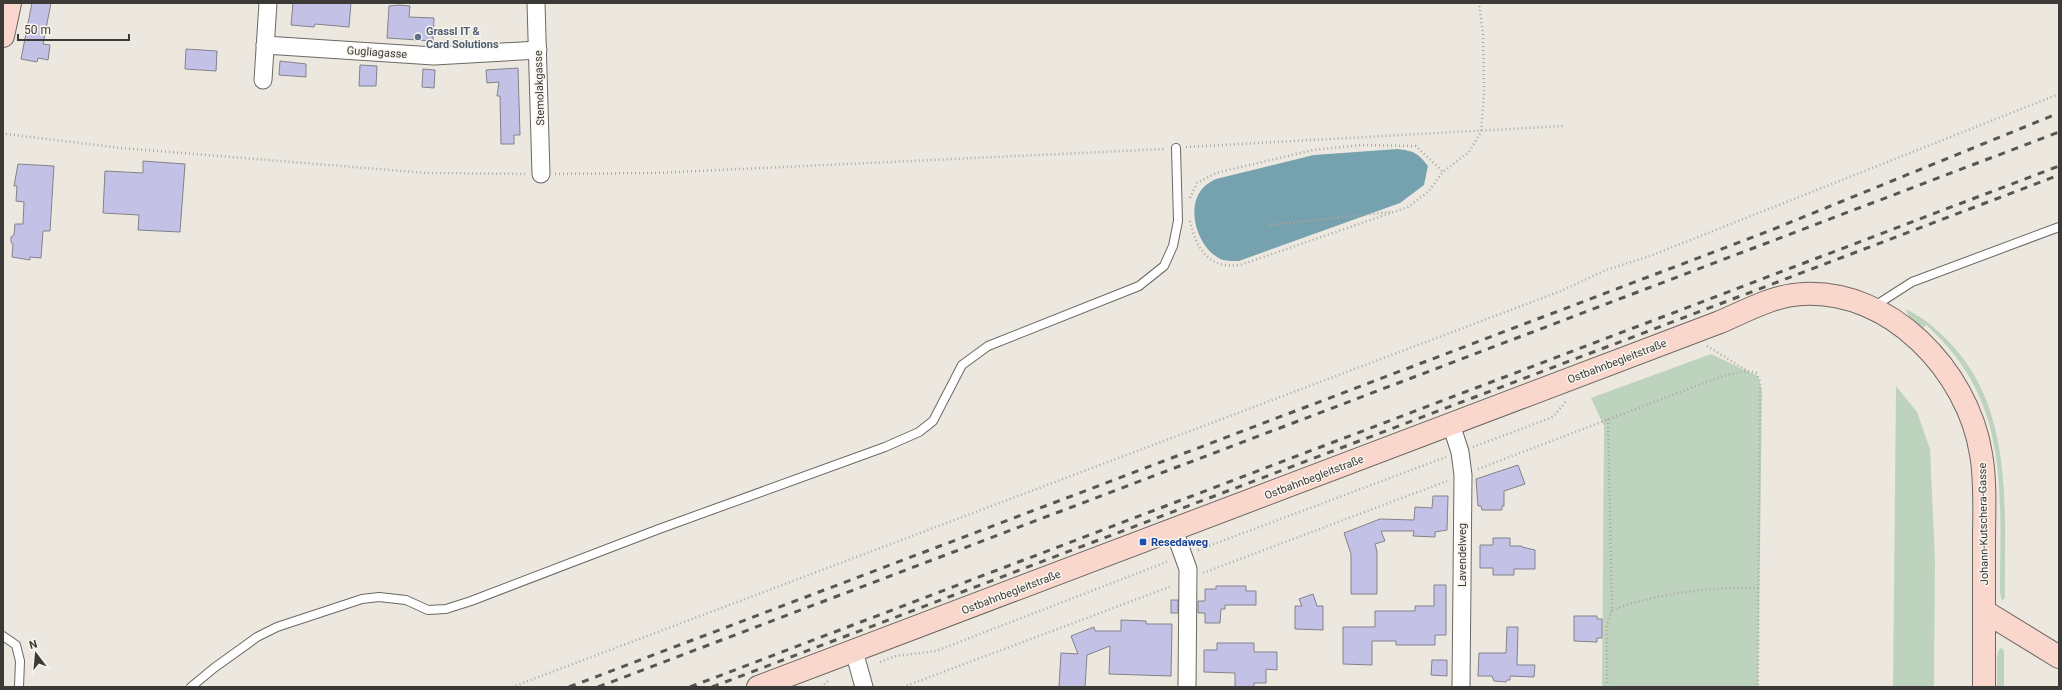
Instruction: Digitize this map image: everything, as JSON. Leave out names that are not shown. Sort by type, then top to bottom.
[{"type":"street","points":[[3,36],[10,3]]},
{"type":"street","points":[[263,80],[268,3]]},
{"type":"street","name":"Stemolakgasse","points":[[536,3],[541,174]]},
{"type":"street","name":"Gugliagasse","points":[[265,45],[434,56],[538,50]]},
{"type":"street","name":"Ostbahnbegleitstraße","points":[[758,687],[857,660],[1174,530],[1789,295],[1816,294],[1845,298],[1872,308]]},
{"type":"street","name":"Johann-Kutschera-Gasse","points":[[1872,308],[1912,333],[1948,373],[1969,412],[1981,453],[1984,495],[1984,687]]},
{"type":"street","name":"Lavendelweg","points":[[1451,424],[1460,452],[1463,475],[1461,687]]},
{"type":"street","points":[[1174,530],[1188,569],[1187,687]]},
{"type":"street","points":[[1984,611],[2059,657]]},
{"type":"street","points":[[857,660],[864,687]]},
{"type":"lane","points":[[191,687],[214,668],[257,637],[277,628],[368,598],[379,597],[406,600],[428,610],[446,609],[471,601],[659,529],[885,447],[919,432],[933,421],[962,365],[988,346],[1139,286],[1164,266],[1174,246],[1178,221],[1176,148]]},
{"type":"lane","points":[[1872,308],[1912,282],[2059,227]]},
{"type":"lane","points":[[3,636],[16,645],[20,661],[19,687]]},
{"type":"path","points":[[1188,216],[1197,244],[1215,262],[1227,267],[1240,266],[1408,206],[1428,192],[1443,172],[1469,152],[1482,132],[1484,92],[1483,34],[1479,3]]},
{"type":"path","points":[[512,687],[1546,297],[1606,270],[1657,253],[2059,94]]},
{"type":"path","points":[[6,134],[121,148],[427,173],[541,174],[656,173],[1176,148],[1482,132],[1563,126]]},
{"type":"path","points":[[1189,204],[1190,198],[1197,183],[1216,172],[1313,150],[1361,145],[1416,146],[1443,172]]},
{"type":"path","points":[[1270,225],[1395,211]]},
{"type":"path","points":[[1702,342],[1748,371],[1756,373],[1760,381],[1760,588],[1758,687]]},
{"type":"path","points":[[1472,472],[1727,375],[1748,371]]},
{"type":"path","points":[[857,660],[936,651],[1183,556],[1553,417],[1570,396]]},
{"type":"path","points":[[1607,687],[1607,624],[1612,610],[1608,419]]},
{"type":"path","points":[[1198,574],[1449,480]]},
{"type":"path","points":[[903,687],[1175,585]]},
{"type":"path","points":[[1612,610],[1636,600],[1730,587],[1760,588]]},
{"type":"path","points":[[821,687],[834,679]]},
{"type":"green space","points":[[1906,309],[1930,324],[1951,344],[1972,371],[1986,400],[1996,432],[2002,464],[2005,532],[2005,598],[2002,601],[2000,593],[1999,483],[1995,449],[1987,416],[1973,384],[1954,354],[1926,325],[1921,330],[1910,321]]},
{"type":"green space","points":[[1711,354],[1758,376],[1762,391],[1758,687],[1602,687],[1604,426],[1591,398]]},
{"type":"green space","points":[[1896,386],[1917,412],[1930,449],[1935,561],[1934,687],[1893,687]]},
{"type":"green space","points":[[2002,648],[2004,651],[2004,687],[1997,687],[1997,657],[1999,649]]},
{"type":"water","points":[[1398,149],[1415,153],[1428,166],[1424,185],[1400,203],[1239,261],[1223,260],[1214,255],[1201,238],[1196,227],[1194,215],[1198,194],[1205,186],[1216,179],[1314,155]]},
{"type":"building","points":[[32,3],[51,3],[43,44],[50,45],[48,60],[38,58],[37,62],[21,59]]},
{"type":"building","points":[[293,3],[351,3],[349,27],[315,24],[314,27],[291,25]]},
{"type":"building","points":[[389,6],[410,6],[409,17],[434,18],[433,41],[387,38]]},
{"type":"building","points":[[186,49],[217,51],[216,71],[185,69]]},
{"type":"building","points":[[280,61],[306,64],[306,77],[279,75]]},
{"type":"building","points":[[360,65],[377,66],[376,86],[359,86]]},
{"type":"building","points":[[518,68],[520,135],[514,135],[514,144],[501,144],[500,96],[497,96],[499,82],[487,83],[486,70]]},
{"type":"building","points":[[423,69],[435,70],[434,88],[422,87]]},
{"type":"building","points":[[143,161],[185,164],[180,232],[138,230],[139,215],[103,213],[105,171],[143,173]]},
{"type":"building","points":[[18,164],[54,166],[50,231],[43,231],[41,258],[30,257],[30,260],[12,257],[13,245],[11,242],[11,237],[14,235],[15,224],[23,224],[24,202],[16,201],[17,186],[14,186]]},
{"type":"building","points":[[1518,465],[1525,484],[1504,491],[1504,506],[1502,506],[1502,510],[1482,510],[1481,506],[1478,506],[1476,479]]},
{"type":"building","points":[[1433,496],[1448,496],[1447,530],[1435,532],[1435,537],[1413,536],[1414,531],[1381,531],[1385,541],[1375,544],[1377,551],[1377,594],[1351,594],[1351,554],[1344,533],[1380,519],[1414,520],[1415,507],[1432,508]]},
{"type":"building","points":[[1493,538],[1510,538],[1510,546],[1522,546],[1535,550],[1535,569],[1514,569],[1514,575],[1493,575],[1493,568],[1480,568],[1480,545],[1493,545]]},
{"type":"building","points":[[1434,585],[1446,585],[1446,635],[1435,635],[1435,645],[1396,645],[1396,641],[1372,641],[1372,665],[1343,664],[1343,627],[1375,627],[1375,611],[1415,611],[1415,606],[1434,606]]},
{"type":"building","points":[[1216,586],[1246,586],[1246,591],[1256,591],[1256,605],[1225,605],[1225,609],[1221,609],[1220,623],[1205,623],[1205,613],[1198,613],[1198,601],[1205,601],[1205,589],[1216,589]]},
{"type":"building","points":[[1313,594],[1317,606],[1323,606],[1323,630],[1295,629],[1295,606],[1302,606],[1299,599]]},
{"type":"building","points":[[1171,600],[1178,600],[1178,613],[1171,613]]},
{"type":"building","points":[[1574,616],[1597,616],[1597,619],[1602,619],[1602,638],[1597,638],[1597,642],[1574,641]]},
{"type":"building","points":[[1121,620],[1146,621],[1146,624],[1172,624],[1171,676],[1109,674],[1110,646],[1087,655],[1085,687],[1059,687],[1061,653],[1078,654],[1071,636],[1094,627],[1095,631],[1121,631]]},
{"type":"building","points":[[1507,627],[1518,627],[1517,665],[1535,665],[1534,677],[1510,676],[1510,680],[1507,680],[1506,682],[1494,681],[1492,676],[1478,676],[1479,653],[1506,653]]},
{"type":"building","points":[[1217,643],[1254,643],[1254,652],[1277,652],[1277,670],[1266,669],[1266,683],[1254,683],[1254,687],[1235,687],[1235,673],[1204,672],[1204,650],[1217,650]]},
{"type":"building","points":[[1432,660],[1447,660],[1447,676],[1431,675]]},
{"type":"railway","points":[[569,687],[1769,231],[2059,113]]},
{"type":"railway","points":[[598,687],[2059,132]]},
{"type":"railway","points":[[690,687],[2059,166]]},
{"type":"railway","points":[[712,687],[2059,175]]},
{"type":"place","name":"Grassl IT & Card Solutions","points":[[418,37]]},
{"type":"place","name":"Resedaweg","points":[[1143,542]]}]
